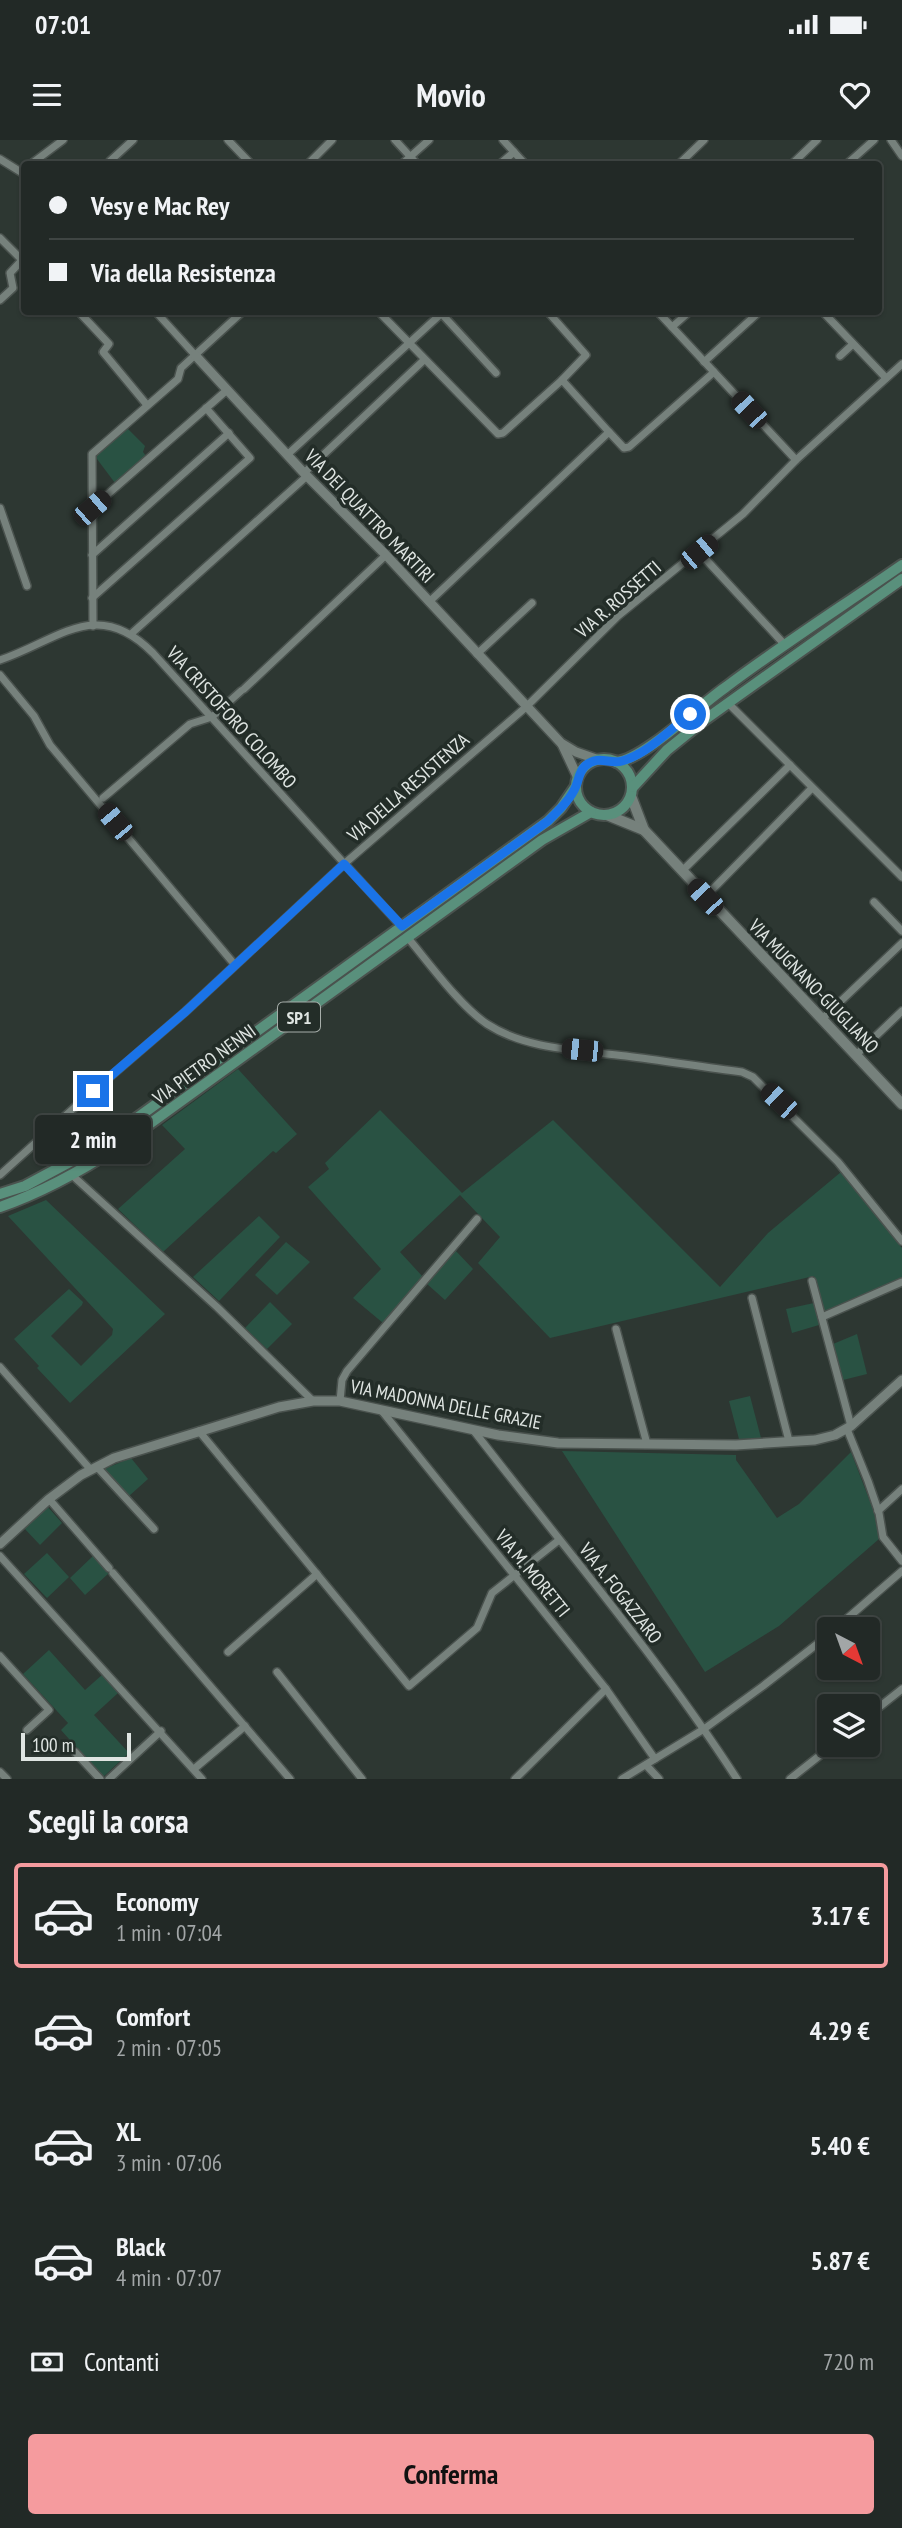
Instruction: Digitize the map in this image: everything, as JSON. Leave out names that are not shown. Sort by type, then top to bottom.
[{"type":"main road","points":[[902,565],[725,687],[637,754],[621,762],[599,760],[586,766],[577,782],[580,801],[591,812],[607,815],[622,809],[632,791],[667,750],[902,579]]},
{"type":"main road","points":[[616,762],[628,772],[632,791]]},
{"type":"main road","name":"VIA PIETRO NENNI","points":[[0,1194],[25,1186],[94,1149],[548,821],[561,808],[577,782]]},
{"type":"main road","name":"VIA MUGNANO-GIUGLIANO","points":[[632,791],[643,830]]},
{"type":"main road","name":"VIA PIETRO NENNI","points":[[0,1208],[73,1176],[151,1124],[542,840],[591,812]]},
{"type":"main road","name":"VIA MUGNANO-GIUGLIANO","points":[[607,815],[643,830],[902,1104]]},
{"type":"street","points":[[34,161],[63,140]]},
{"type":"street","points":[[110,161],[133,140]]},
{"type":"street","points":[[228,140],[248,161]]},
{"type":"street","points":[[311,161],[331,140]]},
{"type":"street","points":[[395,140],[414,161]]},
{"type":"street","points":[[405,161],[429,140]]},
{"type":"street","points":[[503,140],[522,161]]},
{"type":"street","points":[[682,161],[704,140]]},
{"type":"street","points":[[795,161],[817,140]]},
{"type":"street","points":[[850,161],[874,140]]},
{"type":"street","points":[[891,140],[902,156]]},
{"type":"street","points":[[504,161],[514,152]]},
{"type":"street","points":[[0,159],[21,171]]},
{"type":"street","points":[[0,237],[21,257]]},
{"type":"street","points":[[0,300],[13,288],[10,273],[21,261]]},
{"type":"street","points":[[82,315],[109,344],[103,352],[147,405]]},
{"type":"street","name":"VIA DEI QUATTRO MARTIRI","points":[[162,315],[226,390],[386,555],[561,743],[599,760]]},
{"type":"street","points":[[93,626],[92,454],[178,379],[181,368],[239,315]]},
{"type":"street","points":[[382,315],[499,434],[562,380],[586,355],[551,315]]},
{"type":"street","points":[[287,455],[438,315]]},
{"type":"street","points":[[444,315],[496,373]]},
{"type":"street","points":[[661,315],[796,460]]},
{"type":"street","points":[[672,327],[686,315]]},
{"type":"street","points":[[704,362],[756,315]]},
{"type":"street","points":[[826,315],[886,378]]},
{"type":"street","points":[[840,356],[853,344]]},
{"type":"street","points":[[131,634],[424,360]]},
{"type":"street","name":"VIA R. ROSSETTI","points":[[526,707],[618,616],[743,514],[796,460],[902,364]]},
{"type":"street","points":[[562,380],[622,446],[629,447],[714,372]]},
{"type":"street","points":[[92,508],[226,390]]},
{"type":"street","points":[[92,598],[250,458],[206,408]]},
{"type":"street","points":[[429,602],[609,432]]},
{"type":"street","points":[[92,555],[229,433]]},
{"type":"street","points":[[0,508],[26,586]]},
{"type":"street","points":[[699,552],[785,645]]},
{"type":"street","points":[[103,798],[190,724],[212,717],[386,555]]},
{"type":"street","points":[[477,654],[532,603]]},
{"type":"street","name":"VIA CRISTOFORO COLOMBO","points":[[0,660],[71,629],[113,626],[131,634],[153,653],[402,926]]},
{"type":"street","points":[[0,675],[34,716],[50,745],[235,965]]},
{"type":"street","points":[[729,704],[902,877]]},
{"type":"street","name":"VIA DELLA RESISTENZA","points":[[0,1175],[344,864],[526,707]]},
{"type":"street","name":"VIA DEI QUATTRO MARTIRI","points":[[561,743],[577,782]]},
{"type":"street","points":[[682,871],[790,765]]},
{"type":"street","points":[[705,897],[812,788]]},
{"type":"street","points":[[874,902],[902,932]]},
{"type":"street","points":[[408,938],[472,1011],[499,1031],[527,1041],[565,1049],[742,1072],[753,1077],[838,1162],[902,1241]]},
{"type":"street","points":[[822,1019],[902,943]]},
{"type":"street","points":[[856,1055],[902,1011]]},
{"type":"street","points":[[73,1176],[217,1307],[313,1401]]},
{"type":"street","points":[[340,1401],[342,1380],[347,1371],[477,1219]]},
{"type":"street","points":[[812,1281],[848,1428],[878,1511],[883,1537],[902,1561]]},
{"type":"street","points":[[822,1317],[902,1282]]},
{"type":"street","points":[[752,1298],[789,1441]]},
{"type":"street","points":[[616,1329],[647,1444]]},
{"type":"street","points":[[0,1367],[154,1529]]},
{"type":"street","name":"VIA MADONNA DELLE GRAZIE","points":[[0,1544],[49,1499],[94,1468],[114,1458],[264,1410],[313,1401],[340,1401],[474,1431],[558,1443],[683,1446],[826,1438],[848,1428],[902,1380]]},
{"type":"street","name":"VIA M. MORETTI","points":[[382,1411],[606,1689],[655,1759]]},
{"type":"street","points":[[199,1431],[409,1686],[477,1628],[492,1593],[559,1540]]},
{"type":"street","name":"VIA A. FOGAZZARO","points":[[474,1431],[704,1728],[737,1779]]},
{"type":"street","points":[[878,1511],[902,1489]]},
{"type":"street","points":[[49,1499],[290,1779]]},
{"type":"street","points":[[0,1556],[161,1731],[198,1776],[245,1726]]},
{"type":"street","points":[[849,1617],[902,1571]]},
{"type":"street","points":[[228,1651],[317,1574]]},
{"type":"street","points":[[622,1779],[704,1728],[817,1644]]},
{"type":"street","points":[[0,1656],[49,1710],[27,1730]]},
{"type":"street","points":[[277,1672],[362,1779]]},
{"type":"street","points":[[515,1779],[606,1689]]},
{"type":"street","points":[[880,1706],[902,1689]]},
{"type":"street","points":[[109,1779],[161,1731]]},
{"type":"street","points":[[75,1752],[100,1779]]},
{"type":"street","points":[[790,1779],[818,1757]]},
{"type":"street","points":[[646,1765],[659,1779]]},
{"type":"street","points":[[0,1772],[7,1779]]},
{"type":"green space","points":[[126,427],[145,446],[143,452],[146,456],[115,483],[94,455]]},
{"type":"green space","points":[[238,1069],[297,1134],[276,1153],[273,1151],[163,1252],[118,1209],[185,1149],[162,1125]]},
{"type":"green space","points":[[380,1110],[462,1193],[553,1120],[720,1287],[768,1233],[841,1172],[902,1248],[902,1279],[824,1313],[814,1276],[550,1338],[478,1263],[500,1237],[460,1195],[400,1252],[423,1277],[383,1323],[353,1298],[381,1269],[308,1187],[329,1169],[325,1163]]},
{"type":"green space","points":[[46,1200],[165,1314],[70,1403],[14,1339],[69,1289],[83,1302],[82,1305],[51,1336],[81,1366],[112,1335],[113,1329],[8,1216]]},
{"type":"green space","points":[[259,1216],[280,1237],[219,1301],[193,1277]]},
{"type":"green space","points":[[286,1242],[310,1262],[277,1295],[255,1275]]},
{"type":"green space","points":[[455,1250],[473,1269],[445,1300],[426,1283]]},
{"type":"green space","points":[[270,1302],[292,1324],[267,1349],[245,1328]]},
{"type":"green space","points":[[814,1303],[819,1325],[792,1333],[786,1309]]},
{"type":"green space","points":[[857,1334],[867,1374],[843,1380],[833,1344]]},
{"type":"green space","points":[[750,1396],[761,1438],[739,1439],[729,1401]]},
{"type":"green space","points":[[562,1451],[736,1455],[736,1460],[777,1518],[799,1504],[851,1452],[874,1512],[879,1539],[779,1626],[705,1672]]},
{"type":"green space","points":[[131,1458],[148,1479],[129,1496],[104,1469]]},
{"type":"green space","points":[[47,1506],[62,1523],[40,1545],[24,1528]]},
{"type":"green space","points":[[47,1553],[69,1577],[47,1598],[24,1574]]},
{"type":"green space","points":[[93,1556],[109,1573],[85,1595],[70,1578]]},
{"type":"green space","points":[[49,1650],[85,1690],[102,1675],[118,1693],[94,1715],[129,1753],[103,1777],[61,1730],[68,1723],[23,1674]]},
{"type":"route","points":[[93,1091],[185,1012],[344,864],[402,926],[548,821],[561,808],[586,766],[599,760],[621,762],[637,754],[690,714]]}]
